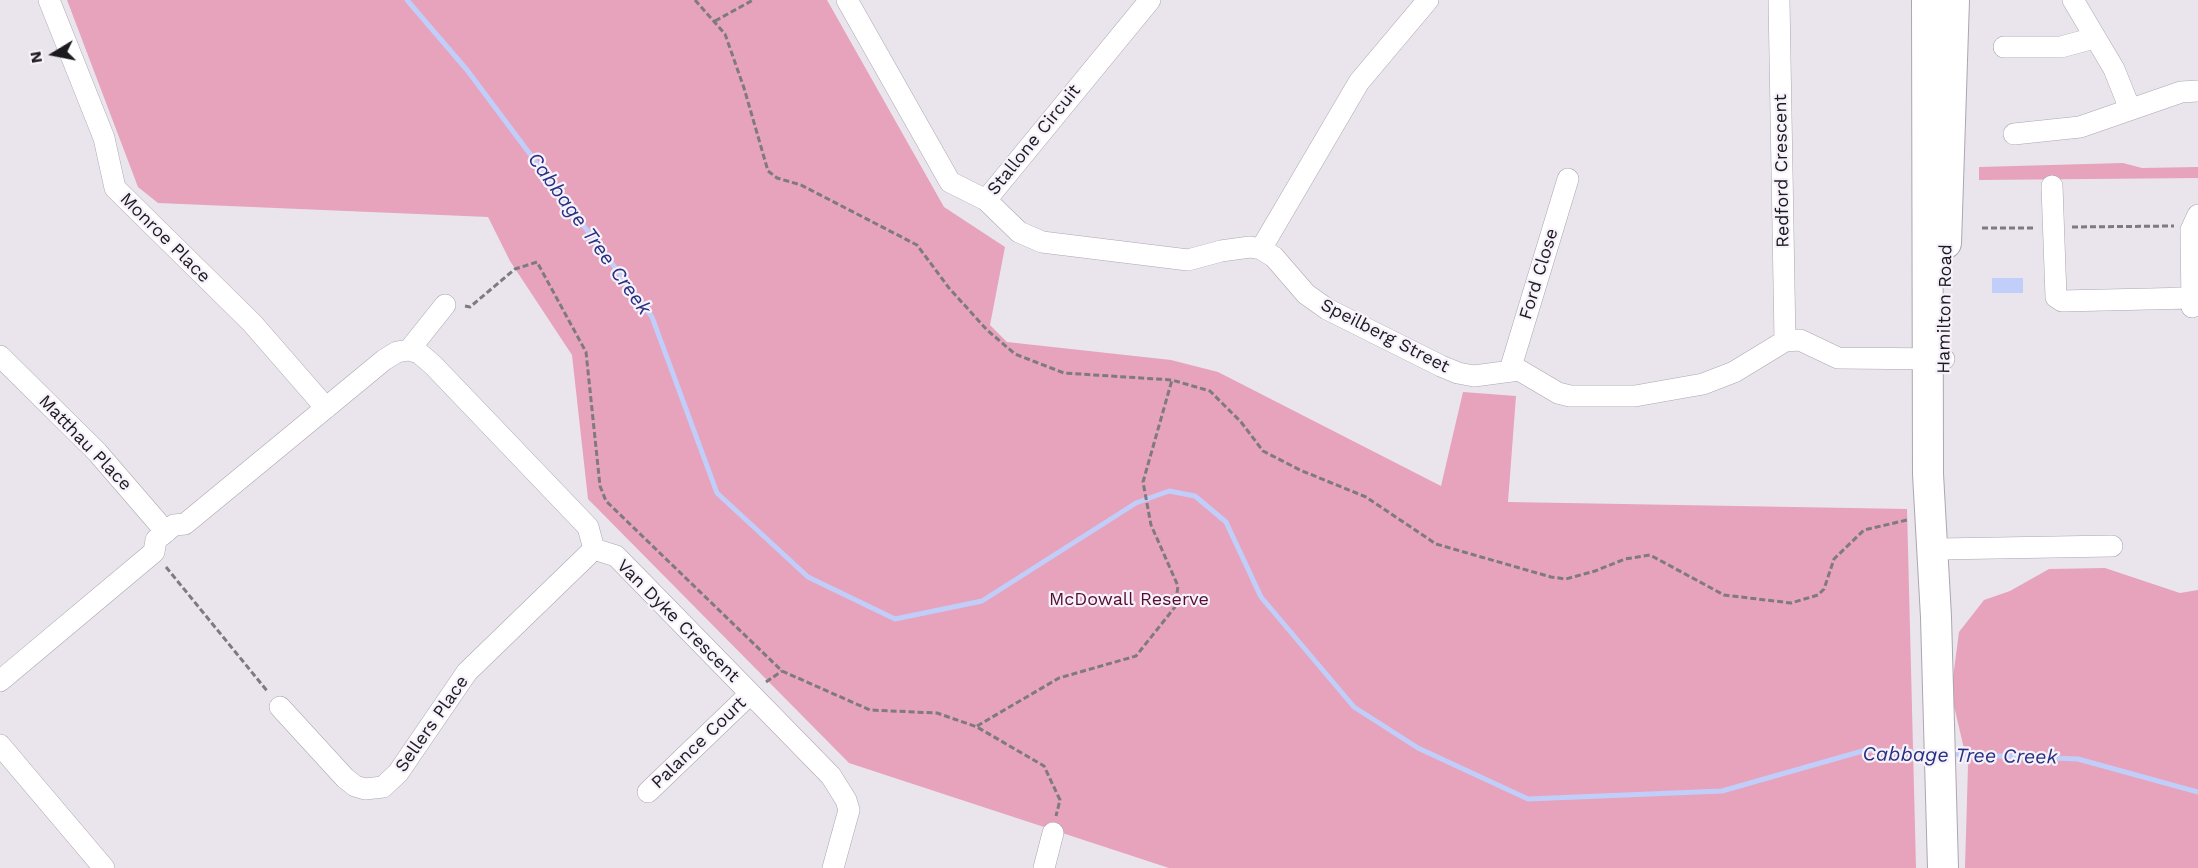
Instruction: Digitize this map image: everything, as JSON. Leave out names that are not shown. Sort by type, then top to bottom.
[{"type":"main road","name":"Hamilton Road","points":[[1926,0],[1935,359],[1944,473],[1936,617]]},
{"type":"main road","name":"Hamilton Road","points":[[1943,868],[1936,617],[1928,474],[1954,0]]},
{"type":"street","name":"Monroe Place","points":[[50,0],[104,138],[115,188],[252,323],[326,408]]},
{"type":"street","name":"Stallone Circuit","points":[[848,0],[950,182],[986,200],[1085,76],[1150,0]]},
{"type":"street","points":[[986,200],[1019,232],[1042,242],[1188,260],[1221,251],[1250,247],[1262,249],[1359,82],[1428,0]]},
{"type":"street","name":"Redford Crescent","points":[[1779,0],[1785,341]]},
{"type":"street","points":[[2073,0],[2114,69],[2130,109]]},
{"type":"street","points":[[2004,47],[2061,47],[2094,38]]},
{"type":"street","points":[[2014,134],[2080,127],[2181,92],[2198,91]]},
{"type":"street","name":"Ford Close","points":[[1510,370],[1568,179]]},
{"type":"street","points":[[2052,186],[2054,291],[2056,297],[2062,301],[2192,303],[2191,230],[2198,215]]},
{"type":"street","name":"Speilberg Street","points":[[1262,249],[1274,257],[1306,294],[1327,309],[1441,366],[1474,376],[1519,370],[1564,395],[1635,396],[1703,384],[1734,372],[1785,341]]},
{"type":"street","points":[[409,350],[445,305]]},
{"type":"street","points":[[1785,341],[1800,340],[1838,358],[1935,359]]},
{"type":"street","points":[[0,681],[154,552],[156,540],[174,525],[185,524],[384,360],[397,352],[409,350],[419,353],[433,365],[588,527],[594,549]]},
{"type":"street","name":"Matthau Place","points":[[0,357],[97,452],[166,532]]},
{"type":"street","points":[[1940,549],[2112,546]]},
{"type":"street","name":"Van Dyke Crescent","points":[[594,549],[616,556],[831,776],[846,800],[849,810],[833,868]]},
{"type":"street","name":"Sellers Place","points":[[280,707],[355,786],[365,789],[391,782],[468,672],[594,549]]},
{"type":"street","name":"Palance Court","points":[[648,792],[750,694]]},
{"type":"street","points":[[0,746],[104,868]]},
{"type":"street","points":[[1044,868],[1053,833]]},
{"type":"path","points":[[695,0],[724,34],[735,59],[768,171],[777,178],[801,185],[917,245],[964,305],[1000,342],[1024,359],[1064,373],[1172,380],[1210,391],[1241,422],[1263,450],[1299,470],[1366,497],[1436,544],[1551,577],[1566,579],[1625,559],[1650,555],[1724,595],[1791,603],[1806,600],[1824,589],[1830,579],[1834,559],[1864,530],[1916,518]]},
{"type":"path","points":[[715,21],[753,0]]},
{"type":"path","points":[[1982,228],[2175,226]]},
{"type":"path","points":[[445,305],[470,307],[515,269],[537,262],[586,352],[600,486],[606,501],[782,671],[870,710],[937,713],[977,726],[1044,766],[1060,800],[1053,833]]},
{"type":"path","points":[[977,726],[1059,678],[1136,656],[1175,607],[1178,586],[1151,525],[1143,482],[1172,380]]},
{"type":"path","points":[[154,552],[280,707]]},
{"type":"green space","name":"McDowall Reserve","points":[[67,0],[827,0],[944,207],[1005,247],[990,325],[1007,342],[1171,360],[1218,372],[1441,486],[1463,392],[1516,396],[1508,502],[1907,509],[1916,868],[1169,868],[849,763],[588,499],[572,355],[510,261],[488,217],[158,203],[138,187]]},
{"type":"green space","points":[[2123,163],[2142,168],[2198,167],[2198,178],[1979,180],[1979,167]]},
{"type":"green space","points":[[2105,568],[2180,593],[2198,590],[2198,868],[1965,868],[1968,766],[1951,693],[1959,632],[1984,600],[2010,591],[2049,569]]},
{"type":"water","points":[[1992,278],[2023,278],[2023,293],[1992,293]]},
{"type":"waterway","name":"Cabbage Tree Creek","points":[[407,0],[467,70],[652,317],[717,493],[808,577],[895,619],[982,601],[1136,503],[1169,491],[1195,496],[1226,522],[1261,597],[1354,707],[1418,748],[1528,799],[1722,791],[1866,750],[1931,753]]},
{"type":"waterway","name":"Cabbage Tree Creek","points":[[1949,754],[2078,759],[2198,792]]}]
